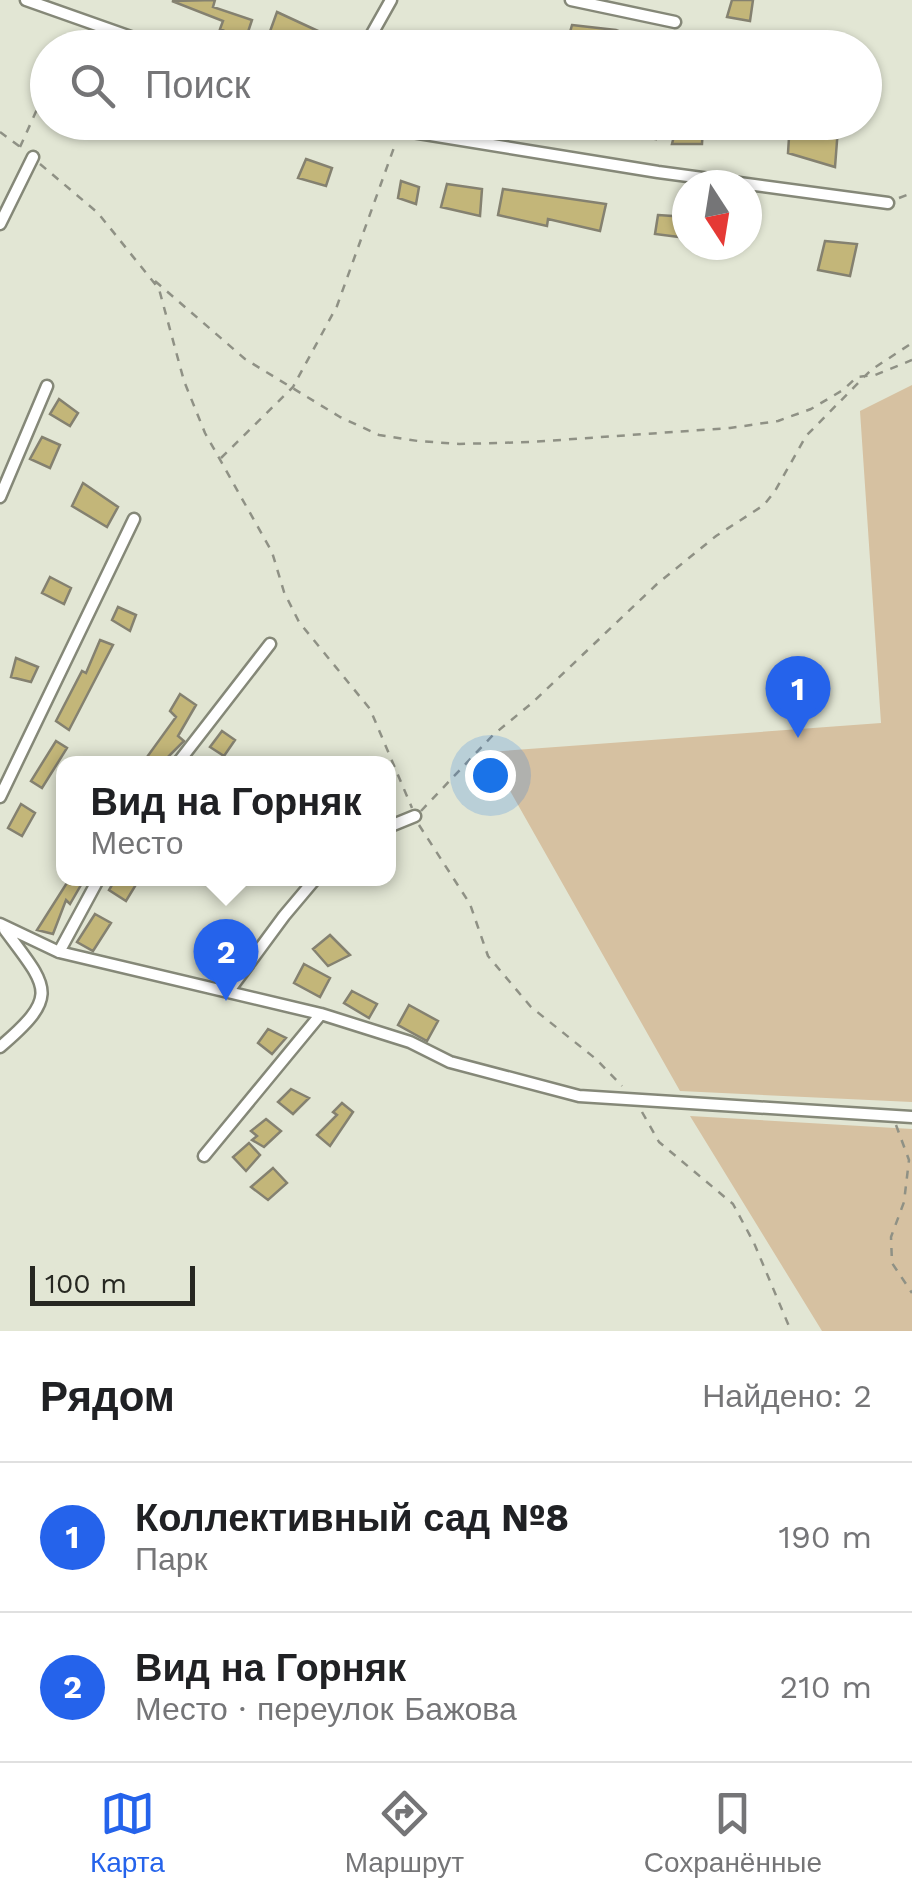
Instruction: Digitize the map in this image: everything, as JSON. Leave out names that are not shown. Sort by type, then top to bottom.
[{"type":"street","points":[[26,0],[111,30]]},
{"type":"street","points":[[374,30],[391,0]]},
{"type":"street","points":[[571,0],[675,22]]},
{"type":"street","points":[[461,140],[888,203]]},
{"type":"street","points":[[0,224],[33,157]]},
{"type":"street","points":[[0,496],[48,386]]},
{"type":"street","points":[[0,797],[134,519]]},
{"type":"street","points":[[183,756],[270,644]]},
{"type":"street","points":[[396,824],[415,816]]},
{"type":"street","points":[[59,952],[96,886]]},
{"type":"street","points":[[228,992],[309,886]]},
{"type":"street","points":[[2,926],[59,952],[320,1014],[410,1042],[450,1062],[580,1096],[912,1117]]},
{"type":"street","points":[[0,1046],[32,1019],[41,1003],[38,975],[2,926]]},
{"type":"street","points":[[204,1156],[320,1014]]},
{"type":"path","points":[[81,30],[86,21]]},
{"type":"path","points":[[20,147],[30,124]]},
{"type":"path","points":[[0,132],[98,213],[159,289],[184,381],[205,433],[272,552],[284,592],[299,622],[370,709],[390,756]]},
{"type":"path","points":[[220,459],[293,388],[337,306],[396,140]]},
{"type":"path","points":[[888,203],[912,193]]},
{"type":"path","points":[[150,278],[246,359],[340,417],[379,434],[459,444],[762,424],[811,409],[843,390],[856,377],[912,360]]},
{"type":"path","points":[[415,816],[493,735],[532,704],[658,584],[716,536],[764,505],[776,492],[806,436],[866,376],[912,343]]},
{"type":"path","points":[[396,771],[427,841],[470,904],[488,956],[531,1007],[596,1059],[636,1101],[659,1142],[733,1204],[791,1331]]},
{"type":"path","points":[[893,1116],[909,1160],[904,1202],[891,1237],[892,1264],[912,1292]]},
{"type":"shaded area","points":[[912,385],[912,1102],[680,1091],[488,752],[881,723],[860,411]]},
{"type":"shaded area","points":[[690,1116],[912,1129],[912,1331],[822,1331]]},
{"type":"building","points":[[215,0],[213,7],[252,20],[249,30],[222,30],[223,21],[172,1]]},
{"type":"building","points":[[732,0],[753,0],[750,21],[727,17]]},
{"type":"building","points":[[277,12],[316,30],[270,30]]},
{"type":"building","points":[[572,25],[616,30],[571,30]]},
{"type":"building","points":[[673,140],[702,140],[702,144],[672,144]]},
{"type":"building","points":[[789,140],[837,140],[835,167],[788,153]]},
{"type":"building","points":[[306,159],[332,168],[326,186],[298,178]]},
{"type":"building","points":[[401,181],[419,187],[416,204],[398,198]]},
{"type":"building","points":[[447,184],[482,189],[480,216],[441,207]]},
{"type":"building","points":[[503,189],[606,204],[600,231],[548,219],[547,226],[498,215]]},
{"type":"building","points":[[658,215],[672,216],[672,236],[655,234]]},
{"type":"building","points":[[825,241],[857,244],[850,276],[818,270]]},
{"type":"building","points":[[59,399],[78,413],[70,426],[50,414]]},
{"type":"building","points":[[42,437],[60,445],[50,468],[30,459]]},
{"type":"building","points":[[83,483],[118,507],[107,527],[72,506]]},
{"type":"building","points":[[50,577],[71,588],[64,604],[42,593]]},
{"type":"building","points":[[118,607],[136,615],[130,631],[112,620]]},
{"type":"building","points":[[100,640],[113,645],[69,730],[56,721],[82,671],[86,673]]},
{"type":"building","points":[[16,658],[38,667],[31,682],[11,677]]},
{"type":"building","points":[[180,694],[196,705],[178,736],[184,741],[169,756],[148,756],[176,717],[170,711]]},
{"type":"building","points":[[222,731],[235,740],[224,756],[210,747]]},
{"type":"building","points":[[56,741],[67,748],[62,756],[56,756],[56,766],[42,788],[31,781]]},
{"type":"building","points":[[21,804],[35,813],[22,836],[8,828]]},
{"type":"building","points":[[65,886],[80,886],[70,904],[66,900],[53,934],[37,930]]},
{"type":"building","points":[[111,886],[135,886],[126,901],[109,890]]},
{"type":"building","points":[[95,914],[111,923],[93,951],[77,942]]},
{"type":"building","points":[[330,935],[350,955],[328,966],[313,949]]},
{"type":"building","points":[[304,964],[330,978],[320,997],[294,983]]},
{"type":"building","points":[[352,991],[377,1004],[369,1018],[344,1003]]},
{"type":"building","points":[[409,1005],[438,1021],[427,1041],[398,1025]]},
{"type":"building","points":[[268,1029],[286,1038],[272,1054],[258,1043]]},
{"type":"building","points":[[291,1089],[309,1098],[293,1114],[278,1102]]},
{"type":"building","points":[[342,1103],[353,1112],[330,1146],[317,1135],[337,1115],[333,1112]]},
{"type":"building","points":[[266,1119],[281,1131],[264,1147],[252,1140],[257,1136],[251,1131]]},
{"type":"building","points":[[249,1143],[260,1155],[246,1171],[233,1157]]},
{"type":"building","points":[[273,1168],[287,1183],[268,1200],[251,1187]]},
{"type":"place","name":"Коллективный сад №8","points":[[798,738]]},
{"type":"place","name":"Вид на Горняк","points":[[226,1001]]}]
